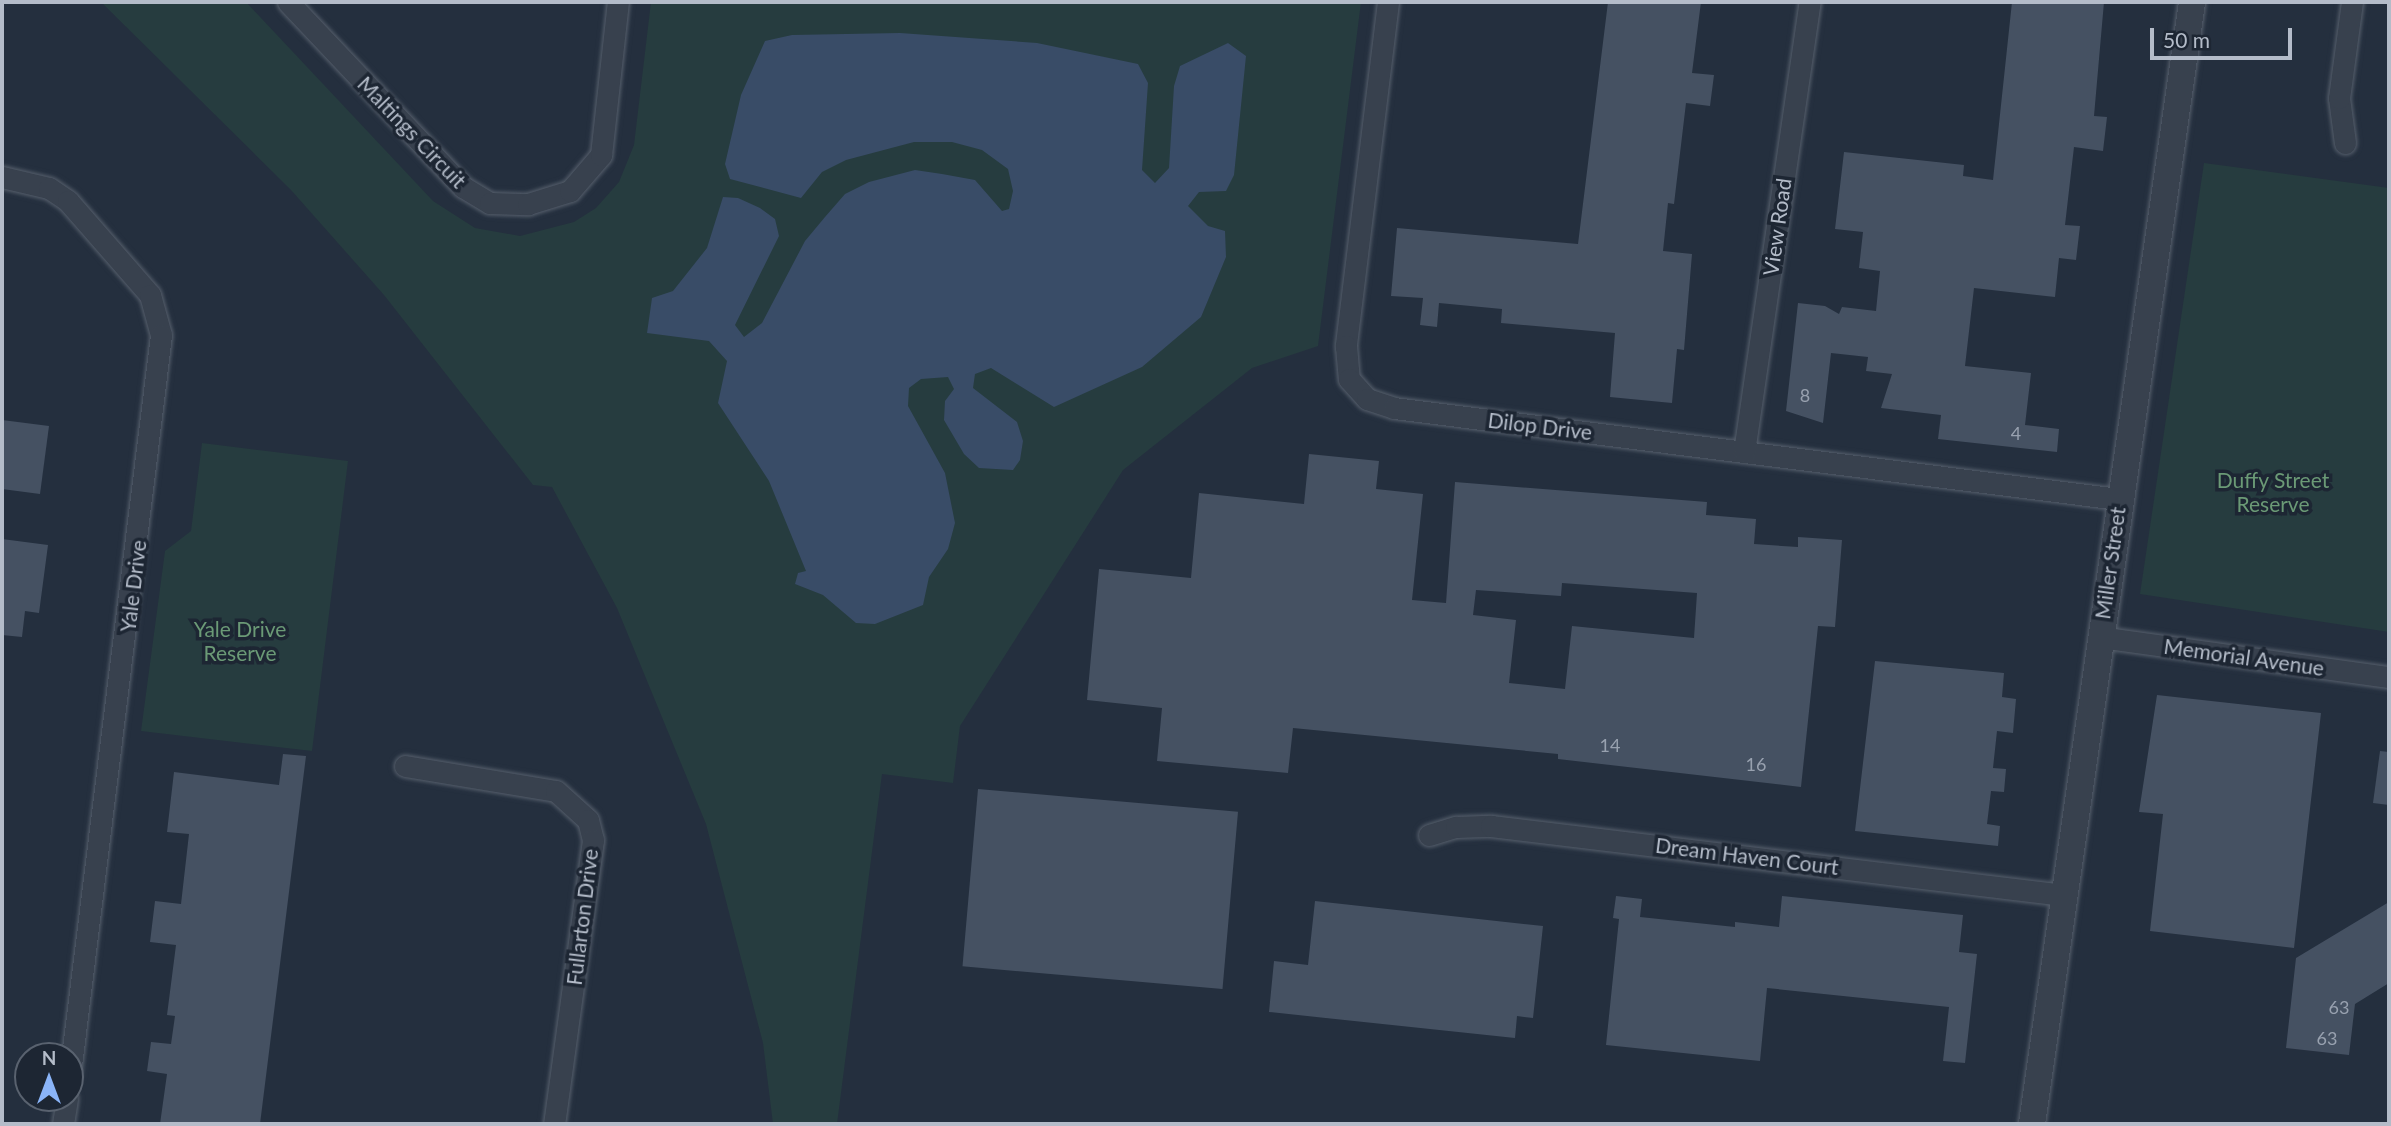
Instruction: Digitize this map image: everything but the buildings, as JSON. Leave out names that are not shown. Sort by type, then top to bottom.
[{"type":"street","name":"Maltings Circuit","points":[[288,2],[463,187],[490,202],[528,204],[570,191],[601,155],[618,2]]},
{"type":"street","name":"Dilop Drive","points":[[1388,2],[1346,346],[1346,367],[1356,390],[1380,406],[2118,499]]},
{"type":"street","name":"View Road","points":[[1744,452],[1810,2]]},
{"type":"street","name":"Miller Street","points":[[2032,1124],[2118,499],[2192,2]]},
{"type":"street","points":[[2345,143],[2339,98],[2352,2]]},
{"type":"street","name":"Yale Drive","points":[[2,177],[49,188],[68,201],[150,295],[161,335],[74,1042]]},
{"type":"street","name":"Memorial Avenue","points":[[2100,637],[2389,677]]},
{"type":"street","name":"Fullarton Drive","points":[[405,766],[556,791],[588,820],[593,840],[554,1124]]},
{"type":"street","name":"Dream Haven Court","points":[[1429,835],[1456,827],[1492,826],[2064,895]]},
{"type":"green space","points":[[101,2],[246,2],[433,201],[475,228],[520,236],[574,222],[596,208],[619,182],[634,145],[651,2],[1361,2],[1318,346],[1252,368],[1123,470],[960,726],[953,783],[882,774],[837,1124],[773,1124],[763,1043],[706,824],[617,608],[552,487],[533,485],[384,295],[291,190]]},
{"type":"green space","name":"Duffy Street Reserve","points":[[2204,163],[2389,188],[2389,632],[2140,594]]},
{"type":"green space","name":"Yale Drive Reserve","points":[[202,443],[348,461],[312,751],[141,731],[165,551],[191,531]]},
{"type":"water","points":[[900,33],[1037,43],[1138,64],[1148,83],[1142,170],[1155,183],[1169,168],[1174,86],[1180,66],[1228,43],[1246,56],[1234,175],[1226,191],[1199,192],[1188,206],[1208,226],[1225,231],[1226,257],[1201,317],[1142,367],[1054,407],[991,368],[975,374],[973,388],[1017,422],[1023,441],[1020,460],[1013,470],[979,468],[964,454],[944,420],[945,401],[954,389],[948,377],[921,379],[909,388],[908,406],[945,473],[955,523],[948,549],[929,577],[923,605],[875,624],[856,623],[823,595],[795,584],[798,573],[806,571],[769,481],[718,403],[727,361],[709,341],[647,333],[652,298],[673,291],[707,248],[723,197],[738,198],[760,208],[775,219],[779,236],[735,325],[744,337],[762,323],[805,241],[845,194],[869,182],[915,170],[975,180],[1002,211],[1009,209],[1013,191],[1008,169],[982,150],[952,142],[914,142],[846,160],[822,172],[801,198],[730,179],[725,164],[741,95],[765,41],[792,35]]}]
